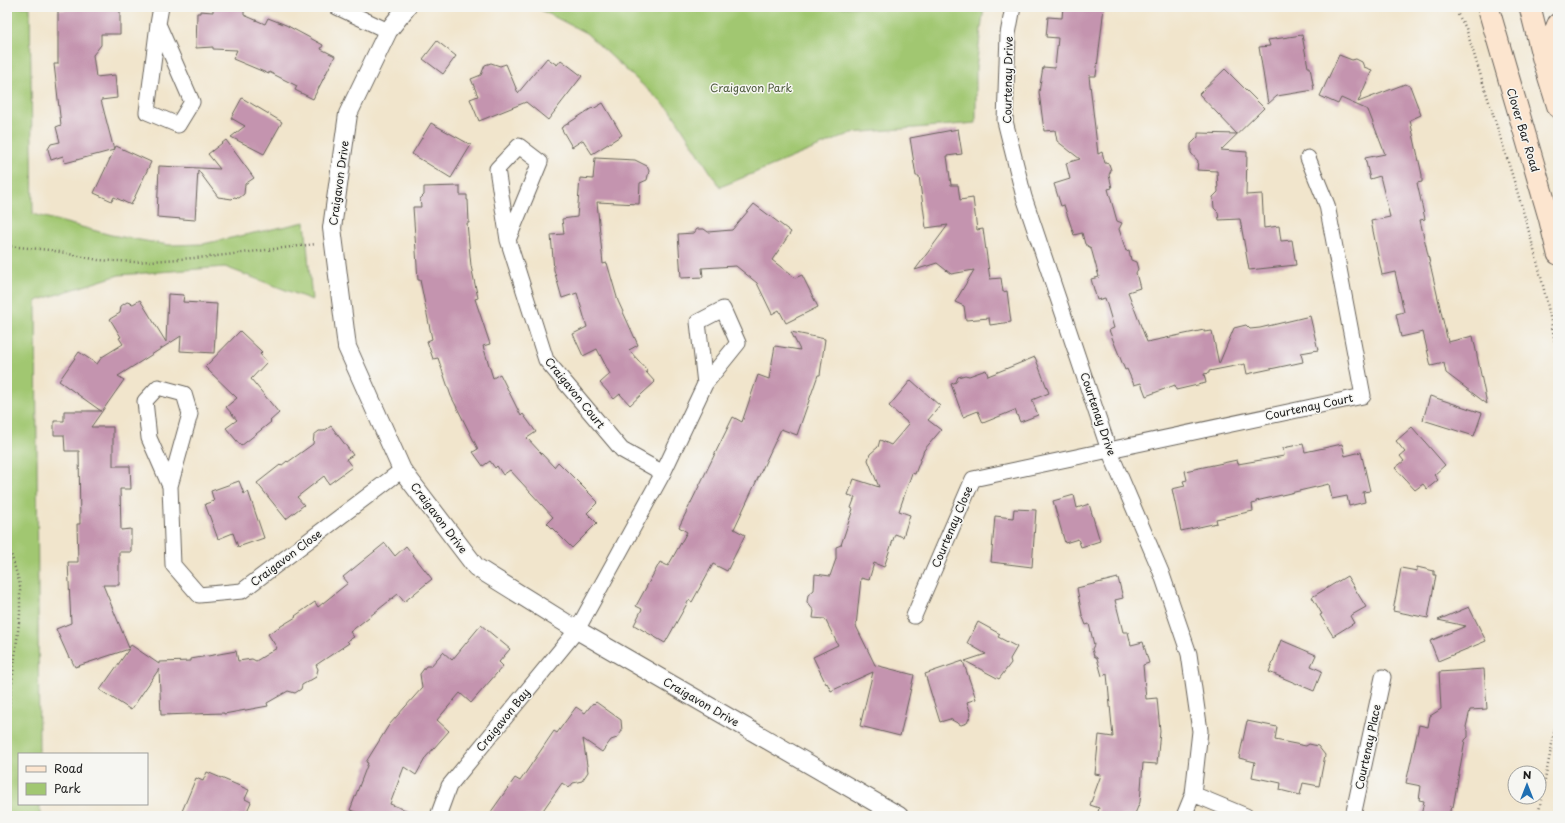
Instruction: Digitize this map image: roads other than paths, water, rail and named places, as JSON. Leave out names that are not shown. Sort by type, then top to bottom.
[{"type":"main road","name":"Clover Bar Road","points":[[1488,7],[1549,217],[1558,254]]},
{"type":"main road","points":[[1530,7],[1543,60],[1558,107]]},
{"type":"main road","points":[[1543,60],[1558,24]]},
{"type":"street","points":[[158,24],[192,102],[178,125],[147,112],[158,24],[162,7]]},
{"type":"street","points":[[337,7],[388,31]]},
{"type":"street","name":"Craigavon Drive","points":[[407,7],[388,31],[348,114],[332,228],[347,347],[402,470],[476,566],[577,630],[893,814]]},
{"type":"street","name":"Courtenay Drive","points":[[1013,7],[1008,34],[1005,121],[1024,197],[1109,450],[1161,572],[1189,654],[1200,731],[1193,794],[1184,816]]},
{"type":"street","name":"Craigavon Court","points":[[508,240],[540,162],[519,146],[497,169],[508,240],[546,360],[622,450],[664,473]]},
{"type":"street","name":"Courtenay Court","points":[[1109,450],[1363,396],[1327,205],[1308,158]]},
{"type":"street","points":[[577,630],[664,473],[705,384]]},
{"type":"street","name":"Craigavon Close","points":[[170,486],[149,438],[145,401],[158,387],[184,394],[190,414],[170,486],[173,565],[199,595],[242,591],[402,470]]},
{"type":"street","name":"Courtenay Close","points":[[914,616],[973,479],[1109,450]]},
{"type":"street","name":"Craigavon Bay","points":[[438,816],[449,786],[577,630]]},
{"type":"street","name":"Courtenay Place","points":[[1353,816],[1383,677]]},
{"type":"street","points":[[1193,794],[1246,816]]},
{"type":"park label","name":"Craigavon Park","points":[[751,88]]}]
